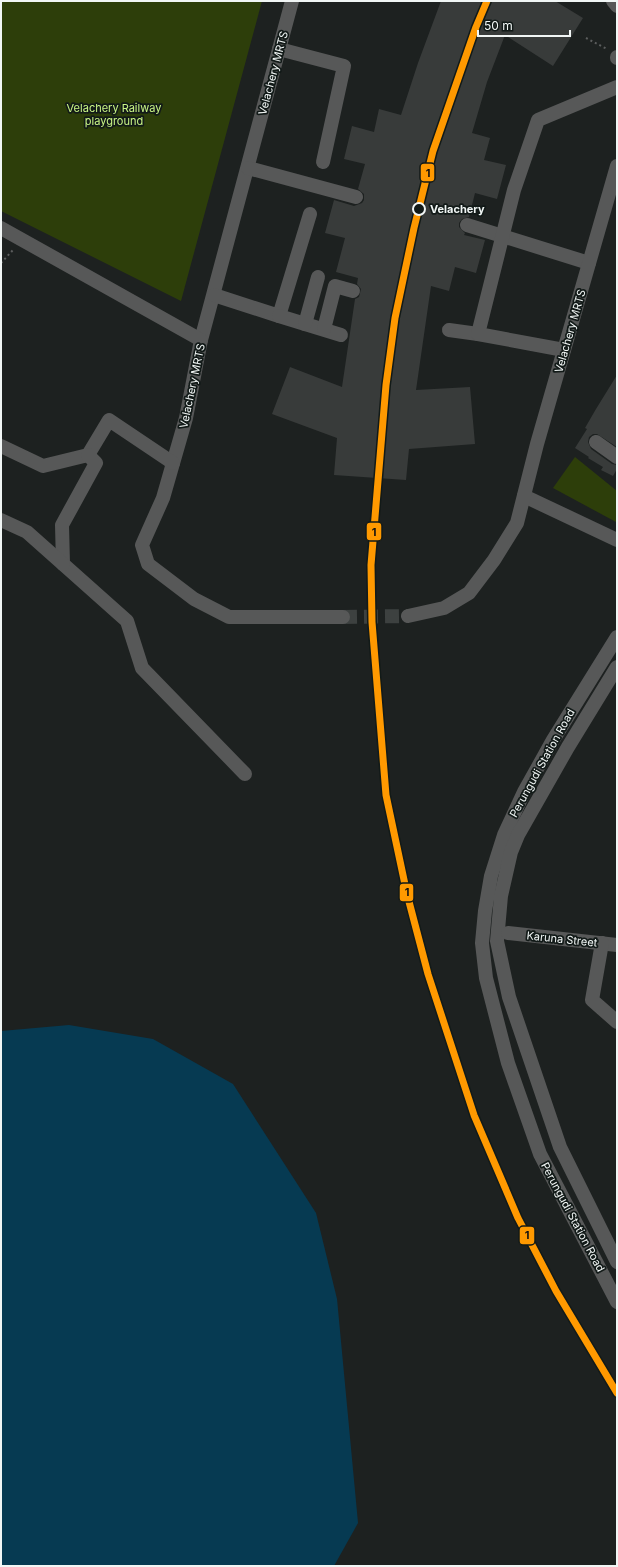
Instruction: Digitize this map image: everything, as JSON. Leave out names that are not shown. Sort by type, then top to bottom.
[{"type":"street","name":"Velachery MRTS","points":[[292,1],[201,340],[186,418],[163,498],[142,545],[148,564],[194,599],[230,618],[343,617]]},
{"type":"street","points":[[613,1],[617,6]]},
{"type":"street","points":[[280,48],[344,66],[323,162]]},
{"type":"street","points":[[478,334],[514,190],[538,120],[617,87]]},
{"type":"street","name":"Velachery MRTS","points":[[408,616],[444,608],[470,594],[494,560],[517,523],[537,444],[617,166]]},
{"type":"street","points":[[248,168],[356,197]]},
{"type":"street","points":[[280,316],[310,214]]},
{"type":"street","points":[[467,226],[589,263]]},
{"type":"street","points":[[1,228],[201,340]]},
{"type":"street","points":[[305,324],[318,277]]},
{"type":"street","points":[[324,329],[335,286],[353,291]]},
{"type":"street","points":[[214,295],[341,335]]},
{"type":"street","points":[[450,330],[564,350]]},
{"type":"street","points":[[1,446],[43,466],[88,455],[109,420],[173,463]]},
{"type":"street","points":[[596,442],[617,457]]},
{"type":"street","points":[[63,564],[62,525],[96,463],[88,455]]},
{"type":"street","points":[[524,496],[617,540]]},
{"type":"street","points":[[1,520],[27,532],[127,621],[142,668],[245,774]]},
{"type":"street","name":"Perungudi Station Road","points":[[617,636],[552,740],[524,792],[504,835],[491,876],[484,911],[482,943],[486,978],[508,1063],[540,1154],[617,1302]]},
{"type":"street","name":"Perungudi Station Road","points":[[617,667],[568,747],[518,835],[511,852],[501,896],[497,942],[510,997],[560,1147],[617,1262]]},
{"type":"street","name":"Karuna Street","points":[[508,933],[617,945]]},
{"type":"street","points":[[602,943],[592,1000],[617,1022]]},
{"type":"path","points":[[586,38],[615,56]]},
{"type":"path","points":[[1,263],[22,240]]},
{"type":"green space","name":"Velachery Railway playground","points":[[1,1],[262,1],[181,301],[1,211]]},
{"type":"green space","points":[[575,457],[617,491],[616,522],[553,488]]},
{"type":"water","points":[[69,1025],[153,1039],[233,1084],[316,1213],[337,1299],[358,1523],[334,1566],[1,1566],[1,1031]]},
{"type":"building","points":[[441,1],[555,1],[583,18],[553,66],[505,35],[487,82],[472,133],[490,138],[484,160],[506,165],[497,199],[475,193],[469,217],[462,219],[459,223],[459,227],[465,233],[464,235],[485,240],[476,273],[455,267],[449,291],[431,286],[416,390],[470,387],[475,444],[409,449],[406,480],[334,475],[337,438],[272,414],[290,367],[342,387],[355,299],[359,297],[361,289],[357,284],[358,278],[336,272],[345,238],[325,233],[334,200],[354,206],[362,203],[364,200],[364,194],[358,189],[365,164],[344,159],[352,126],[374,132],[379,109],[401,115]]},
{"type":"building","points":[[617,375],[617,447],[597,434],[593,434],[589,437],[588,442],[591,449],[612,464],[617,465],[617,469],[613,476],[601,470],[603,467],[575,448],[587,429],[585,428]]},
{"type":"tunnel","points":[[343,617],[408,616]]},
{"type":"transit line","name":"1","points":[[487,1],[476,27],[433,151],[414,228],[395,318],[386,385],[371,565],[372,622],[386,795],[407,894],[428,974],[474,1115],[518,1218],[556,1291],[617,1393]]},
{"type":"place","name":"Velachery","points":[[419,209]]}]
